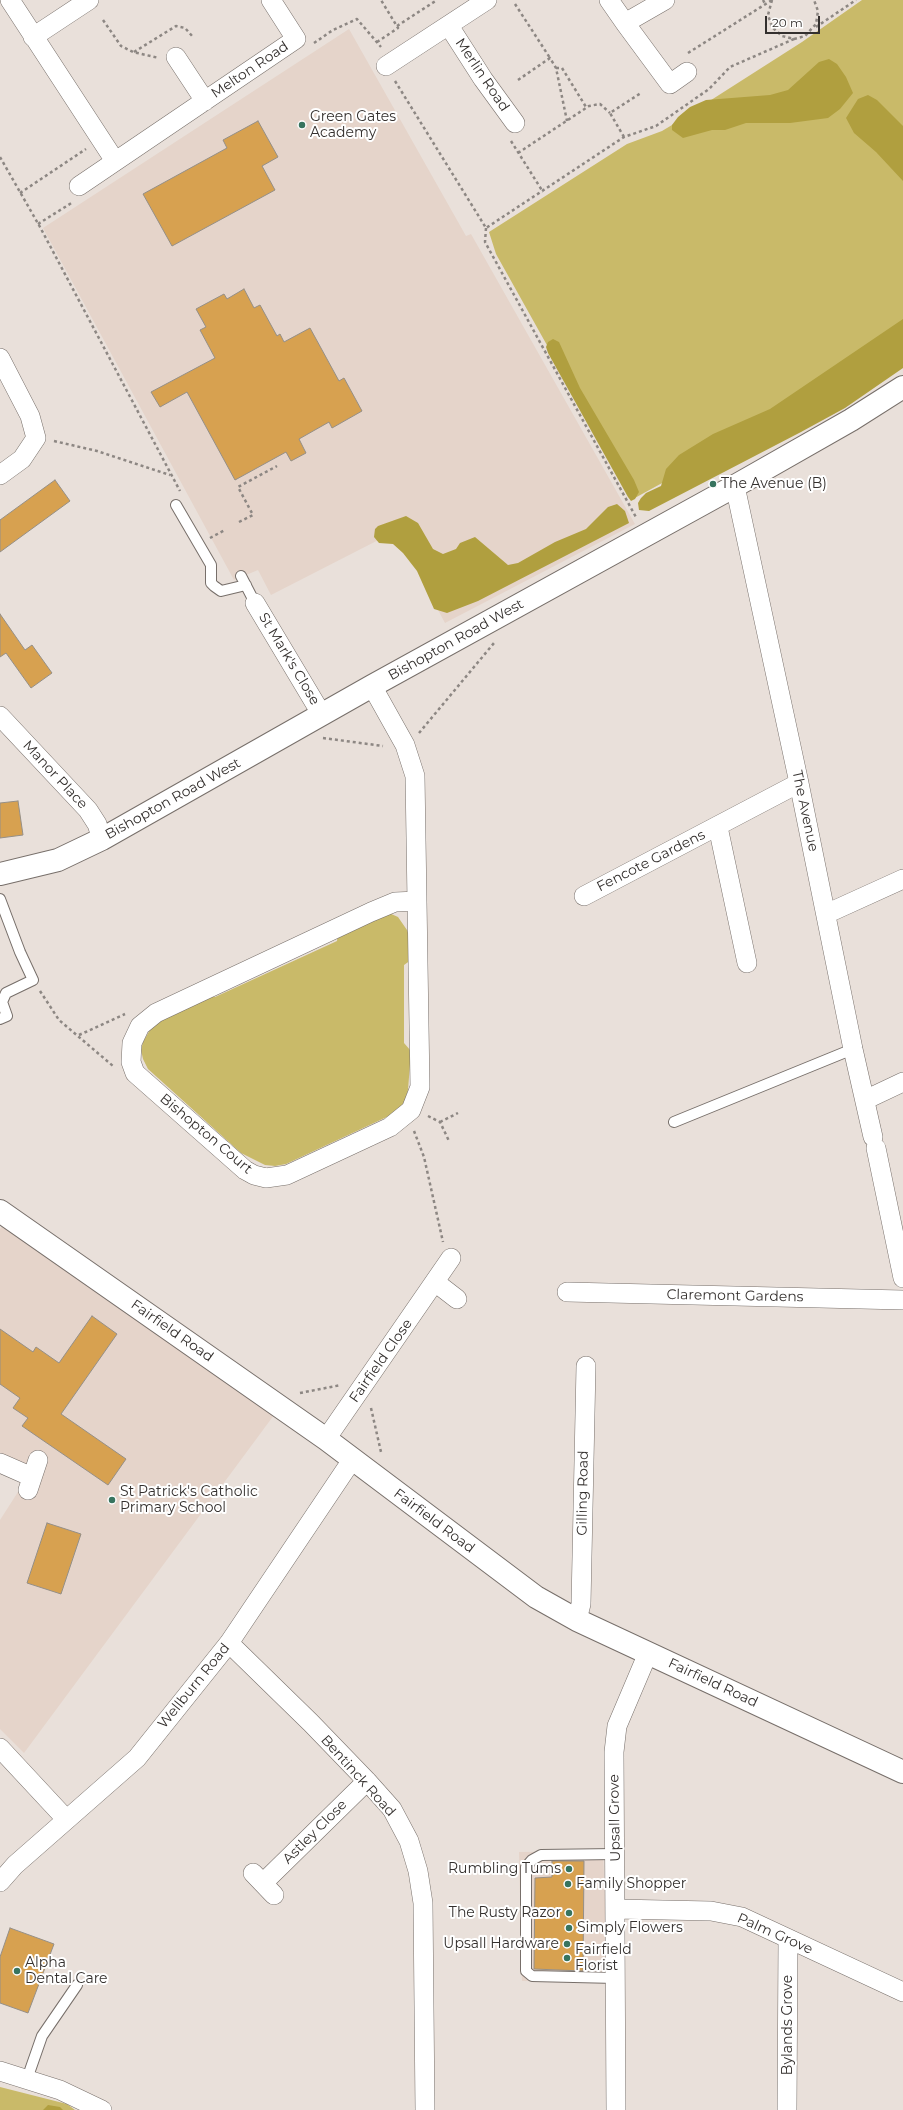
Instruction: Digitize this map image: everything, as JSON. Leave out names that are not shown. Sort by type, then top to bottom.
[{"type":"street","points":[[10,0],[115,162]]},
{"type":"street","points":[[33,36],[90,0]]},
{"type":"street","name":"Melton Road","points":[[79,193],[115,162],[296,40],[271,0]]},
{"type":"street","name":"Merlin Road","points":[[386,66],[487,0]]},
{"type":"street","points":[[609,0],[670,84],[687,72]]},
{"type":"street","points":[[625,23],[665,0]]},
{"type":"street","name":"Merlin Road","points":[[449,26],[483,79],[515,123]]},
{"type":"street","name":"Melton Road","points":[[168,58],[205,101]]},
{"type":"street","points":[[0,358],[30,416],[36,437],[22,459],[0,475]]},
{"type":"street","name":"Bishopton Road West","points":[[0,874],[58,860],[102,839],[372,686],[735,486],[851,420],[903,387]]},
{"type":"street","name":"The Avenue","points":[[735,486],[799,783],[853,1049],[875,1142],[903,1278]]},
{"type":"street","name":"St Mark's Close","points":[[255,603],[322,715]]},
{"type":"street","name":"Bishopton Court","points":[[372,686],[406,748],[415,776],[420,1087],[411,1110],[390,1127],[287,1175],[278,1178],[254,1175],[245,1170],[135,1073],[131,1062],[132,1043],[140,1026],[156,1013],[371,912],[395,902],[417,901]]},
{"type":"street","name":"Manor Place","points":[[0,716],[88,810],[97,824],[102,839]]},
{"type":"street","name":"Fencote Gardens","points":[[584,896],[799,783]]},
{"type":"street","name":"Fencote Gardens","points":[[718,826],[747,963]]},
{"type":"street","points":[[826,914],[903,878]]},
{"type":"street","points":[[865,1100],[903,1082]]},
{"type":"street","name":"Fairfield Road","points":[[0,1211],[326,1439],[536,1597],[577,1620],[903,1772]]},
{"type":"street","name":"Fairfield Close","points":[[326,1439],[451,1258]]},
{"type":"street","points":[[435,1282],[457,1299]]},
{"type":"street","name":"Claremont Gardens","points":[[567,1292],[903,1300]]},
{"type":"street","name":"Gilling Road","points":[[577,1620],[581,1604],[586,1366]]},
{"type":"street","name":"Wellburn Road","points":[[0,1882],[15,1864],[137,1758],[229,1643],[352,1460]]},
{"type":"street","points":[[0,1464],[32,1476]]},
{"type":"street","name":"Bentinck Road","points":[[229,1643],[311,1723],[367,1781],[392,1809],[409,1841],[418,1871],[423,1903],[425,2110]]},
{"type":"street","name":"Upsall Grove","points":[[616,2110],[614,1752],[617,1726],[648,1653]]},
{"type":"street","points":[[0,1748],[66,1819]]},
{"type":"street","name":"Astley Close","points":[[263,1884],[367,1781]]},
{"type":"street","name":"Palm Grove","points":[[616,1909],[711,1911],[742,1917],[903,1992]]},
{"type":"street","name":"Bylands Grove","points":[[787,2110],[788,1939]]},
{"type":"street","points":[[0,2071],[60,2090],[102,2110]]},
{"type":"lane","points":[[176,505],[211,565],[211,583],[221,591],[244,580],[255,603]]},
{"type":"lane","points":[[0,899],[20,952],[34,980],[6,993],[2,1002],[7,1016],[0,1019]]},
{"type":"lane","points":[[674,1122],[853,1049]]},
{"type":"lane","points":[[615,1854],[541,1855],[532,1860],[526,1867],[526,1971],[532,1976],[616,1978]]},
{"type":"lane","points":[[27,2080],[42,2036],[77,1985]]},
{"type":"path","points":[[381,0],[397,26]]},
{"type":"path","points":[[377,42],[398,28],[397,26],[437,0]]},
{"type":"path","points":[[763,0],[765,4]]},
{"type":"path","points":[[687,72],[680,58],[772,0]]},
{"type":"path","points":[[772,0],[768,15],[772,28],[782,36],[794,39]]},
{"type":"path","points":[[814,0],[818,11],[818,18],[814,29]]},
{"type":"path","points":[[486,228],[543,192],[624,137],[656,126],[709,89],[730,67],[794,39],[805,36],[856,0]]},
{"type":"path","points":[[515,4],[556,68],[567,121]]},
{"type":"path","points":[[296,40],[309,47],[333,30],[357,19],[381,47],[386,66],[486,228],[484,242],[646,534]]},
{"type":"path","points":[[103,20],[121,46],[134,52],[168,58]]},
{"type":"path","points":[[134,52],[176,26],[185,28],[193,37]]},
{"type":"path","points":[[518,80],[550,58]]},
{"type":"path","points":[[556,68],[562,68],[586,107]]},
{"type":"path","points":[[610,113],[641,93]]},
{"type":"path","points":[[518,153],[586,107],[600,104],[610,113],[624,137]]},
{"type":"path","points":[[515,123],[509,137],[543,192]]},
{"type":"path","points":[[20,193],[86,149]]},
{"type":"path","points":[[0,157],[38,224],[182,494]]},
{"type":"path","points":[[38,224],[79,193]]},
{"type":"path","points":[[36,437],[97,451],[171,475]]},
{"type":"path","points":[[239,522],[253,515],[238,487],[277,466]]},
{"type":"path","points":[[211,545],[207,539],[225,530]]},
{"type":"path","points":[[321,738],[406,748],[497,639]]},
{"type":"path","points":[[34,980],[59,1020],[79,1035],[116,1068]]},
{"type":"path","points":[[79,1035],[128,1013]]},
{"type":"path","points":[[440,1122],[458,1113]]},
{"type":"path","points":[[405,1116],[413,1129],[424,1157],[445,1252],[451,1258]]},
{"type":"path","points":[[426,1116],[440,1122],[450,1142]]},
{"type":"path","points":[[300,1393],[346,1384]]},
{"type":"path","points":[[369,1401],[381,1452]]},
{"type":"shaded area","points":[[862,0],[903,0],[903,342],[857,376],[633,499],[496,254],[489,232],[627,144],[662,131],[672,125],[802,42]]},
{"type":"shaded area","points":[[349,29],[466,236],[471,234],[635,524],[445,623],[396,531],[271,595],[258,570],[234,580],[43,228]]},
{"type":"shaded area","points":[[829,59],[837,64],[846,77],[853,93],[840,109],[828,118],[790,123],[746,123],[725,130],[712,130],[683,138],[672,130],[672,125],[678,117],[690,107],[706,100],[770,95],[788,90],[819,62]]},
{"type":"shaded area","points":[[868,95],[877,100],[903,126],[903,181],[876,152],[854,133],[846,118],[858,99]]},
{"type":"shaded area","points":[[903,319],[903,368],[845,408],[801,432],[649,511],[639,510],[638,503],[641,498],[646,493],[661,486],[666,469],[679,455],[713,434],[770,409]]},
{"type":"shaded area","points":[[553,339],[559,342],[580,388],[634,480],[639,492],[635,499],[631,501],[548,353],[546,347],[548,342]]},
{"type":"shaded area","points":[[617,504],[625,511],[629,523],[478,601],[447,613],[434,609],[417,571],[403,553],[393,544],[379,543],[374,537],[375,529],[378,526],[406,516],[418,523],[433,549],[443,554],[456,549],[460,543],[475,537],[508,565],[518,563],[555,542],[586,529],[608,507]]},
{"type":"shaded area","points":[[389,913],[398,917],[407,930],[410,938],[411,960],[404,965],[404,1043],[411,1051],[408,1090],[405,1101],[400,1109],[391,1115],[286,1164],[275,1166],[265,1165],[241,1153],[148,1069],[143,1059],[141,1050],[143,1042],[151,1028],[159,1022],[206,995],[215,997],[337,941],[338,933]]},
{"type":"shaded area","name":"St Patrick's Catholic Primary School","points":[[4,1224],[277,1411],[24,1753],[0,1729],[0,1520],[25,1481],[0,1468],[0,1229]]},
{"type":"shaded area","points":[[603,1851],[608,1982],[522,1981],[519,1852]]},
{"type":"shaded area","points":[[0,2087],[67,2104],[75,2110],[0,2110]]},
{"type":"shaded area","points":[[48,2105],[60,2107],[63,2110],[43,2110]]},
{"type":"building","points":[[258,121],[278,157],[262,166],[275,190],[172,246],[143,194],[227,148],[223,140]]},
{"type":"building","points":[[244,289],[254,308],[260,305],[277,336],[280,334],[284,342],[310,328],[339,381],[344,378],[362,411],[332,428],[329,422],[299,439],[306,453],[291,461],[286,452],[235,480],[187,392],[160,407],[151,392],[215,358],[200,330],[206,327],[196,309],[224,294],[227,299]]},
{"type":"building","points":[[55,480],[70,501],[0,552],[0,520]]},
{"type":"building","points":[[0,614],[25,650],[32,645],[52,673],[31,688],[6,653],[0,657]]},
{"type":"building","points":[[18,801],[23,835],[0,838],[0,803]]},
{"type":"building","points":[[92,1316],[117,1334],[61,1414],[126,1459],[108,1485],[22,1426],[28,1418],[13,1408],[20,1398],[0,1384],[0,1329],[33,1352],[36,1347],[59,1363]]},
{"type":"building","points":[[47,1523],[81,1534],[61,1594],[27,1583]]},
{"type":"building","points":[[552,1861],[584,1861],[583,1971],[534,1969],[535,1878],[552,1877]]},
{"type":"building","name":"Alpha Dental Care","points":[[10,1928],[54,1944],[28,2013],[0,2003],[0,1957]]},
{"type":"place","name":"Green Gates Academy","points":[[302,125]]},
{"type":"place","name":"The Avenue (B)","points":[[713,484]]},
{"type":"place","name":"St Patrick's Catholic Primary School","points":[[112,1500]]},
{"type":"place","name":"Rumbling Tums","points":[[569,1869]]},
{"type":"place","name":"Family Shopper","points":[[568,1884]]},
{"type":"place","name":"The Rusty Razor","points":[[569,1913]]},
{"type":"place","name":"Simply Flowers","points":[[569,1928]]},
{"type":"place","name":"Upsall Hardware","points":[[567,1944]]},
{"type":"place","name":"Fairfield Florist","points":[[567,1958]]},
{"type":"place","name":"Alpha Dental Care","points":[[17,1971]]}]
